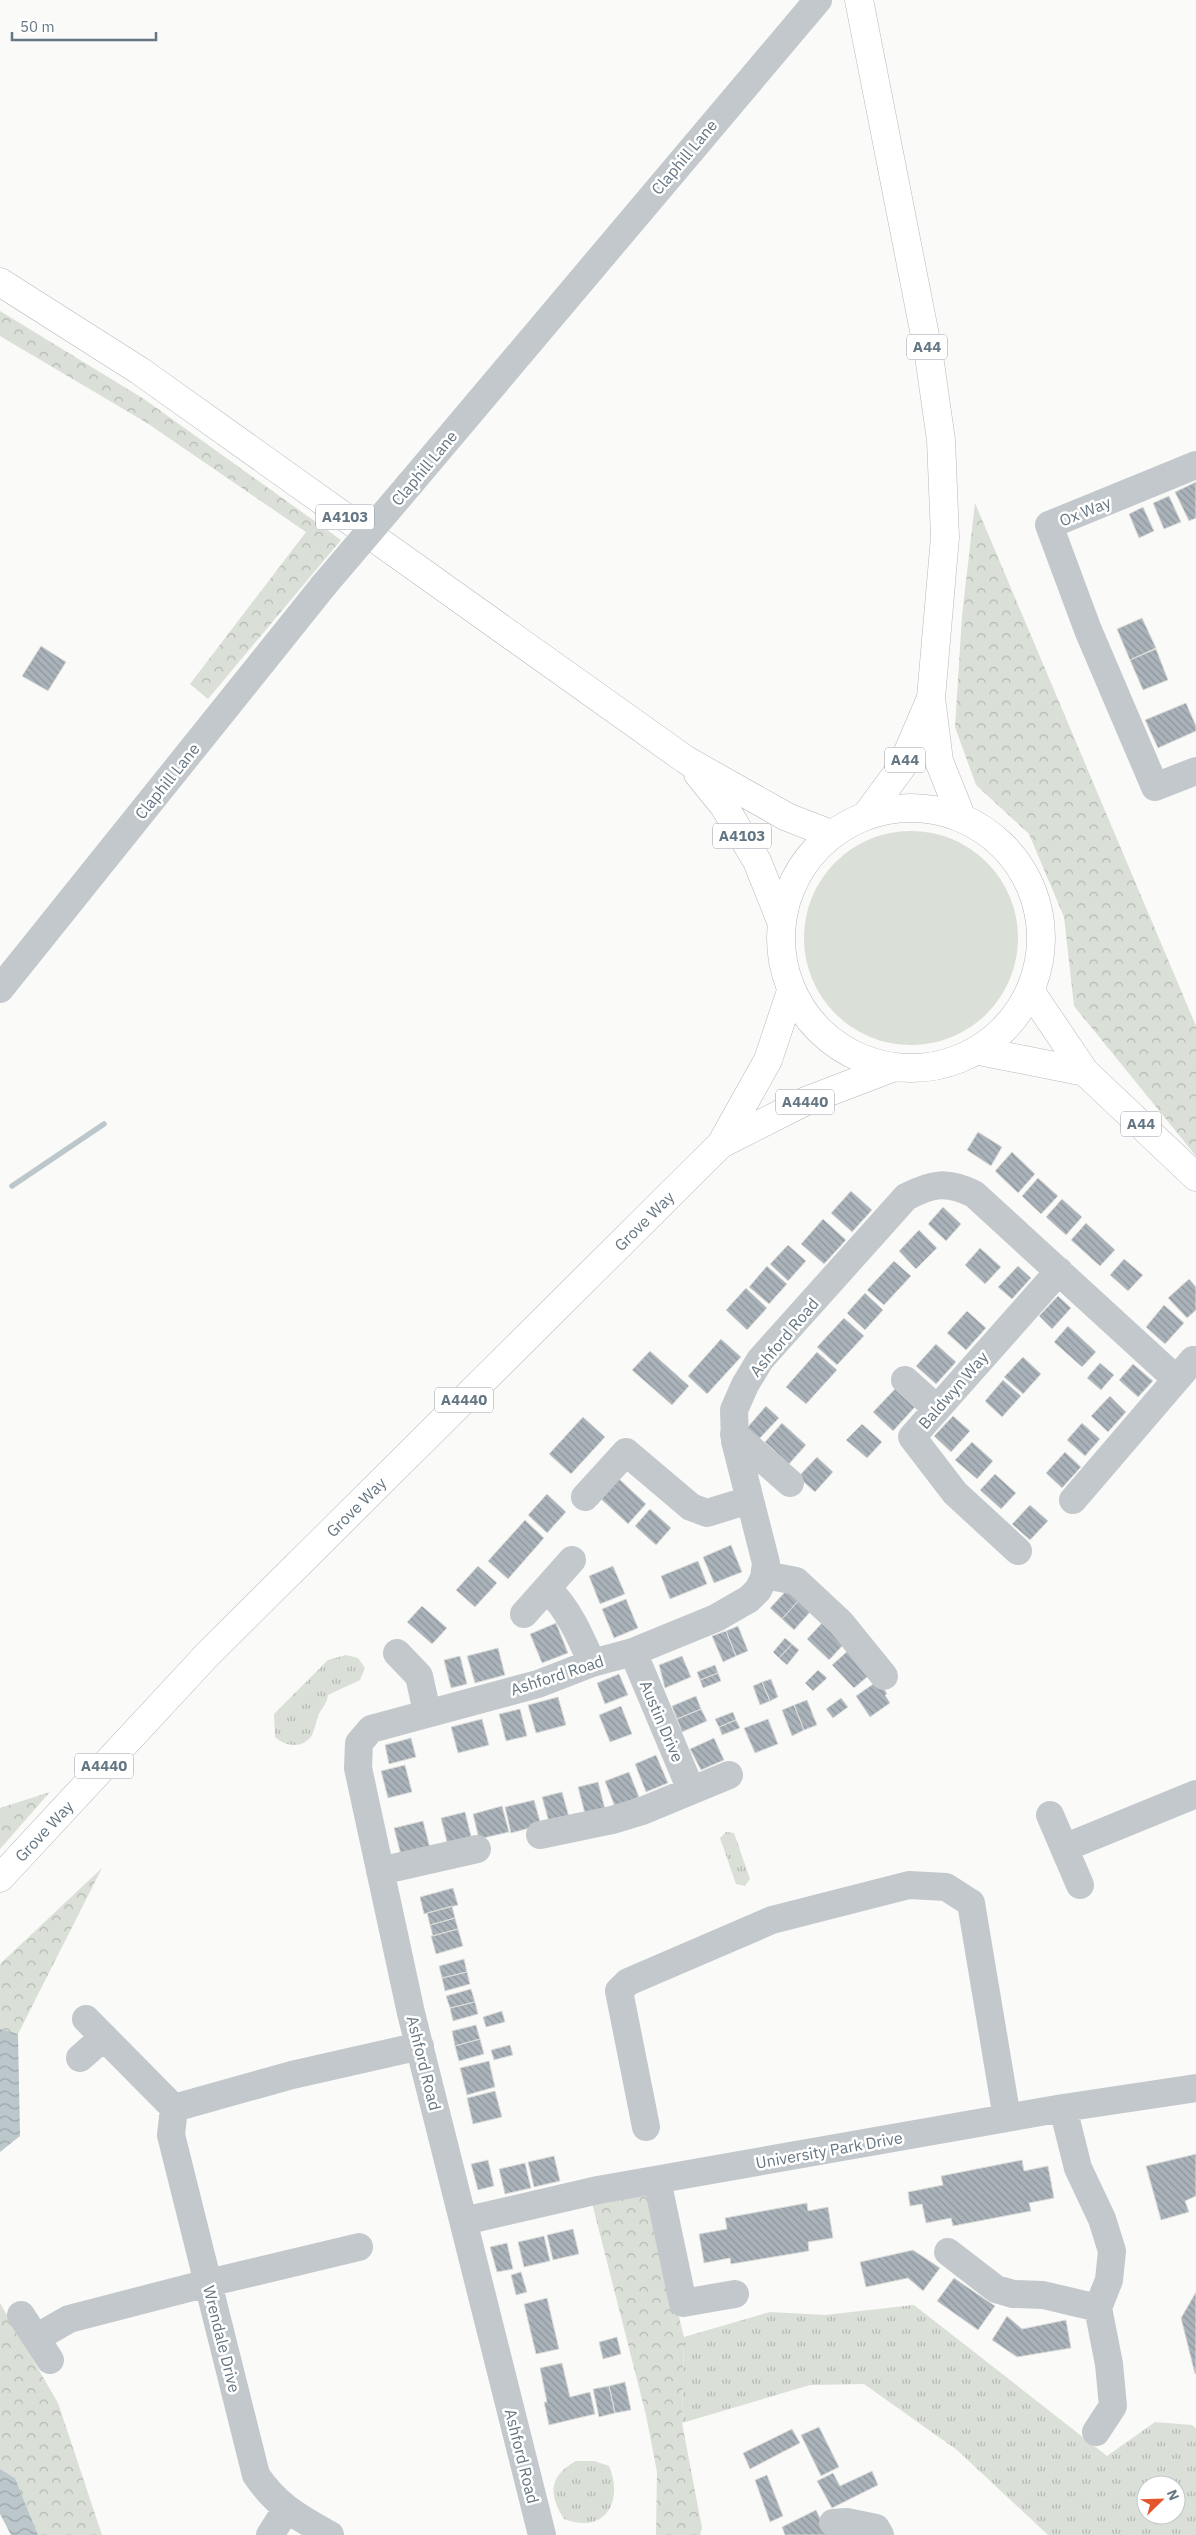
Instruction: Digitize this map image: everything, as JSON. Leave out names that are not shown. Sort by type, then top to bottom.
[{"type":"main road","name":"A44","points":[[859,0],[929,356],[941,440],[945,537],[931,698],[939,762],[961,816]]},
{"type":"main road","name":"A4103","points":[[0,282],[140,371],[686,760],[780,813],[831,834]]},
{"type":"main road","name":"A44","points":[[867,814],[902,768],[931,698]]},
{"type":"main road","name":"A4103","points":[[686,760],[724,806],[757,860],[781,921]]},
{"type":"main road","points":[[906,807],[930,808],[961,816],[996,838],[1013,857],[1023,870],[1039,909],[1042,951],[1031,992],[1018,1015],[1000,1035],[979,1051],[937,1067],[892,1068],[860,1059],[832,1042],[808,1019],[791,991],[782,956],[781,921],[790,888],[803,866],[831,834],[867,814],[906,807]]},
{"type":"main road","name":"Grove Way","points":[[0,1878],[207,1656],[721,1144],[768,1060],[791,991]]},
{"type":"main road","name":"A44","points":[[1031,992],[1085,1072],[1196,1177]]},
{"type":"main road","points":[[979,1051],[1085,1072]]},
{"type":"main road","name":"Grove Way","points":[[721,1144],[808,1100],[892,1068]]},
{"type":"street","name":"Claphill Lane","points":[[0,989],[324,586],[818,0]]},
{"type":"street","name":"Ox Way","points":[[1196,465],[1049,525],[1088,630],[1155,787],[1196,771]]},
{"type":"street","name":"Ashford Road","points":[[542,2535],[420,2046],[358,1768],[359,1743],[371,1729],[427,1712],[538,1684],[592,1663],[633,1652],[732,1610],[749,1599],[758,1590],[766,1564],[734,1434],[734,1410],[745,1385],[760,1360],[906,1197],[922,1189],[939,1184],[957,1186],[974,1194],[1059,1271],[1184,1369],[1073,1500]]},
{"type":"street","name":"Baldwyn Way","points":[[1018,1551],[955,1493],[912,1437],[1059,1271]]},
{"type":"street","points":[[905,1380],[936,1408]]},
{"type":"street","points":[[734,1434],[790,1483]]},
{"type":"street","points":[[585,1497],[626,1452],[691,1507],[707,1513],[749,1500]]},
{"type":"street","points":[[524,1614],[572,1560]]},
{"type":"street","points":[[764,1575],[796,1581],[841,1623],[884,1676]]},
{"type":"street","points":[[548,1589],[565,1608],[592,1663]]},
{"type":"street","name":"Austin Drive","points":[[633,1652],[691,1790]]},
{"type":"street","points":[[398,1653],[419,1676],[427,1712]]},
{"type":"street","points":[[540,1835],[612,1820],[642,1811],[730,1775]]},
{"type":"street","points":[[1064,1848],[1196,1794]]},
{"type":"street","points":[[1050,1815],[1080,1885]]},
{"type":"street","points":[[380,1871],[477,1849]]},
{"type":"street","points":[[648,2127],[619,1991],[628,1982],[772,1920],[909,1885],[946,1887],[971,1903],[1007,2118]]},
{"type":"street","points":[[80,2058],[95,2028],[174,2108],[292,2075],[420,2046]]},
{"type":"street","name":"University Park Drive","points":[[464,2221],[598,2190],[1063,2108],[1196,2088]]},
{"type":"street","name":"Wrendale Drive","points":[[174,2108],[171,2135],[256,2475],[269,2494],[286,2510],[330,2535]]},
{"type":"street","points":[[1063,2108],[1078,2168],[1102,2220],[1112,2251],[1109,2280],[1098,2308],[1109,2364],[1113,2406],[1096,2432]]},
{"type":"street","points":[[657,2180],[683,2303],[735,2294]]},
{"type":"street","points":[[21,2315],[43,2349],[69,2319],[359,2247]]},
{"type":"street","points":[[948,2252],[996,2289],[1013,2294],[1043,2295],[1098,2308]]},
{"type":"street","points":[[270,2535],[286,2510]]},
{"type":"street","points":[[833,2524],[847,2522],[876,2528],[880,2535]]},
{"type":"green space","points":[[0,311],[144,399],[341,540],[208,699],[190,684],[306,532],[147,423],[0,336]]},
{"type":"green space","points":[[975,503],[1196,1026],[1196,1156],[1074,1006],[1064,917],[1029,834],[976,785],[955,727],[962,616]]},
{"type":"green space","points":[[900,831],[922,831],[952,839],[971,849],[987,862],[1000,878],[1010,897],[1018,927],[1018,949],[1010,979],[1000,998],[987,1014],[971,1027],[942,1041],[922,1045],[900,1045],[880,1041],[860,1032],[843,1021],[828,1006],[817,989],[808,969],[804,949],[804,927],[808,907],[817,887],[828,870],[843,855],[860,844],[880,835]]},
{"type":"green space","points":[[346,1655],[358,1658],[365,1668],[360,1680],[328,1695],[312,1735],[304,1743],[294,1745],[284,1743],[275,1737],[274,1714],[328,1660]]},
{"type":"green space","points":[[50,1792],[0,1849],[0,1808]]},
{"type":"green space","points":[[726,1832],[734,1833],[750,1879],[745,1886],[736,1884],[720,1838]]},
{"type":"green space","points":[[102,1868],[18,2034],[0,2041],[0,1964]]},
{"type":"green space","points":[[647,2190],[684,2337],[682,2423],[702,2528],[700,2535],[656,2535],[657,2472],[646,2415],[592,2203]]},
{"type":"green space","points":[[0,2303],[58,2403],[102,2535],[38,2535],[15,2478],[0,2469]]},
{"type":"green space","points":[[914,2305],[1107,2456],[1155,2422],[1192,2425],[1196,2428],[1196,2535],[1048,2535],[957,2450],[864,2384],[810,2385],[682,2423],[684,2337],[770,2312],[825,2315]]},
{"type":"green space","points":[[576,2461],[594,2461],[609,2466],[613,2479],[614,2491],[608,2512],[590,2522],[578,2523],[564,2519],[555,2502],[554,2486],[556,2479],[560,2473]]},
{"type":"water","points":[[0,2029],[18,2034],[20,2136],[0,2152]]},
{"type":"water","points":[[0,2469],[15,2478],[38,2535],[11,2535],[0,2514]]},
{"type":"building","points":[[1196,482],[1196,518],[1189,521],[1175,492]]},
{"type":"building","points":[[1169,496],[1181,522],[1164,529],[1153,503]]},
{"type":"building","points":[[1143,507],[1154,531],[1139,538],[1129,514]]},
{"type":"building","points":[[1142,618],[1156,648],[1130,660],[1117,629]]},
{"type":"building","points":[[41,646],[66,662],[48,691],[22,676]]},
{"type":"building","points":[[1156,649],[1168,680],[1143,690],[1130,660]]},
{"type":"building","points":[[1186,703],[1196,726],[1196,731],[1158,748],[1145,720]]},
{"type":"building","points":[[978,1132],[1002,1147],[991,1166],[967,1150]]},
{"type":"building","points":[[1012,1152],[1035,1174],[1018,1193],[995,1171]]},
{"type":"building","points":[[1038,1178],[1058,1196],[1041,1214],[1022,1196]]},
{"type":"building","points":[[851,1191],[872,1210],[852,1232],[831,1213]]},
{"type":"building","points":[[1062,1199],[1082,1217],[1066,1235],[1046,1217]]},
{"type":"building","points":[[943,1207],[961,1224],[946,1241],[928,1224]]},
{"type":"building","points":[[823,1219],[846,1240],[824,1264],[801,1244]]},
{"type":"building","points":[[1086,1223],[1115,1250],[1100,1266],[1071,1240]]},
{"type":"building","points":[[919,1230],[937,1248],[916,1269],[899,1251]]},
{"type":"building","points":[[788,1245],[806,1261],[788,1281],[770,1264]]},
{"type":"building","points":[[980,1248],[1001,1267],[985,1284],[965,1265]]},
{"type":"building","points":[[1124,1259],[1143,1275],[1128,1291],[1110,1275]]},
{"type":"building","points":[[894,1261],[911,1276],[884,1305],[867,1290]]},
{"type":"building","points":[[767,1266],[787,1284],[769,1304],[749,1287]]},
{"type":"building","points":[[1018,1266],[1031,1278],[1012,1299],[998,1287]]},
{"type":"building","points":[[1189,1279],[1196,1287],[1196,1310],[1187,1318],[1168,1298]]},
{"type":"building","points":[[746,1288],[767,1308],[747,1330],[726,1310]]},
{"type":"building","points":[[865,1293],[883,1310],[865,1330],[847,1313]]},
{"type":"building","points":[[1058,1296],[1071,1308],[1052,1329],[1039,1316]]},
{"type":"building","points":[[1164,1305],[1184,1323],[1165,1344],[1146,1327]]},
{"type":"building","points":[[967,1311],[986,1328],[966,1350],[947,1333]]},
{"type":"building","points":[[844,1318],[864,1336],[837,1365],[817,1347]]},
{"type":"building","points":[[1068,1326],[1096,1352],[1082,1367],[1054,1342]]},
{"type":"building","points":[[721,1339],[741,1357],[707,1394],[688,1376]]},
{"type":"building","points":[[936,1344],[956,1362],[936,1384],[916,1366]]},
{"type":"building","points":[[650,1351],[689,1386],[672,1405],[632,1370]]},
{"type":"building","points":[[817,1352],[837,1370],[806,1404],[786,1387]]},
{"type":"building","points":[[1023,1357],[1041,1374],[1023,1394],[1004,1377]]},
{"type":"building","points":[[1100,1363],[1114,1375],[1101,1390],[1087,1378]]},
{"type":"building","points":[[1133,1364],[1153,1381],[1138,1397],[1119,1380]]},
{"type":"building","points":[[1003,1380],[1021,1396],[1002,1417],[985,1401]]},
{"type":"building","points":[[895,1389],[915,1407],[893,1431],[873,1412]]},
{"type":"building","points":[[1110,1396],[1126,1412],[1108,1432],[1091,1416]]},
{"type":"building","points":[[766,1406],[779,1418],[759,1439],[747,1428]]},
{"type":"building","points":[[953,1416],[970,1431],[951,1452],[934,1436]]},
{"type":"building","points":[[583,1417],[605,1437],[571,1474],[549,1454]]},
{"type":"building","points":[[782,1423],[806,1445],[789,1464],[765,1442]]},
{"type":"building","points":[[1082,1423],[1100,1439],[1085,1456],[1067,1440]]},
{"type":"building","points":[[862,1424],[882,1442],[867,1458],[846,1440]]},
{"type":"building","points":[[972,1442],[993,1461],[977,1479],[955,1460]]},
{"type":"building","points":[[1065,1452],[1081,1467],[1062,1488],[1046,1473]]},
{"type":"building","points":[[817,1457],[833,1472],[815,1492],[798,1477]]},
{"type":"building","points":[[995,1474],[1016,1493],[1001,1509],[980,1490]]},
{"type":"building","points":[[617,1477],[646,1504],[628,1524],[599,1497]]},
{"type":"building","points":[[547,1494],[566,1512],[547,1533],[528,1515]]},
{"type":"building","points":[[1030,1505],[1048,1521],[1030,1540],[1012,1524]]},
{"type":"building","points":[[650,1509],[671,1528],[656,1545],[635,1526]]},
{"type":"building","points":[[525,1520],[544,1538],[508,1579],[488,1561]]},
{"type":"building","points":[[731,1545],[742,1572],[714,1583],[703,1557]]},
{"type":"building","points":[[698,1561],[707,1584],[670,1599],[661,1576]]},
{"type":"building","points":[[478,1566],[497,1583],[475,1607],[456,1590]]},
{"type":"building","points":[[613,1566],[625,1594],[600,1604],[589,1576]]},
{"type":"building","points":[[788,1589],[799,1600],[782,1619],[770,1608]]},
{"type":"building","points":[[626,1599],[638,1628],[614,1638],[602,1609]]},
{"type":"building","points":[[799,1600],[811,1611],[794,1630],[782,1619]]},
{"type":"building","points":[[422,1606],[447,1628],[432,1644],[407,1622]]},
{"type":"building","points":[[823,1622],[845,1643],[829,1660],[807,1639]]},
{"type":"building","points":[[556,1623],[568,1653],[542,1663],[530,1634]]},
{"type":"building","points":[[738,1626],[748,1651],[736,1656],[726,1631]]},
{"type":"building","points":[[726,1631],[736,1656],[723,1662],[712,1636]]},
{"type":"building","points":[[785,1638],[792,1644],[779,1658],[773,1652]]},
{"type":"building","points":[[792,1644],[799,1650],[787,1665],[779,1658]]},
{"type":"building","points":[[498,1648],[505,1675],[475,1683],[467,1656]]},
{"type":"building","points":[[851,1648],[873,1672],[854,1688],[832,1665]]},
{"type":"building","points":[[460,1656],[467,1684],[451,1688],[444,1660]]},
{"type":"building","points":[[682,1656],[691,1677],[665,1688],[659,1665]]},
{"type":"building","points":[[715,1665],[718,1673],[700,1680],[697,1672]]},
{"type":"building","points":[[818,1670],[827,1678],[813,1691],[805,1683]]},
{"type":"building","points":[[718,1673],[721,1681],[703,1688],[700,1680]]},
{"type":"building","points":[[619,1674],[628,1695],[605,1704],[597,1683]]},
{"type":"building","points":[[771,1679],[778,1697],[770,1701],[762,1682]]},
{"type":"building","points":[[879,1680],[890,1703],[870,1717],[856,1696]]},
{"type":"building","points":[[762,1682],[770,1701],[760,1705],[753,1686]]},
{"type":"building","points":[[696,1696],[701,1709],[677,1719],[672,1706]]},
{"type":"building","points":[[558,1697],[566,1725],[536,1733],[528,1705]]},
{"type":"building","points":[[841,1698],[848,1707],[833,1718],[826,1709]]},
{"type":"building","points":[[807,1700],[817,1725],[804,1730],[794,1705]]},
{"type":"building","points":[[794,1705],[804,1730],[792,1736],[782,1710]]},
{"type":"building","points":[[621,1706],[632,1734],[610,1742],[599,1715]]},
{"type":"building","points":[[520,1709],[527,1736],[506,1741],[499,1714]]},
{"type":"building","points":[[701,1709],[707,1721],[682,1732],[677,1719]]},
{"type":"building","points":[[733,1712],[736,1720],[719,1727],[715,1719]]},
{"type":"building","points":[[482,1719],[489,1745],[458,1753],[451,1727]]},
{"type":"building","points":[[768,1719],[778,1744],[755,1753],[744,1728]]},
{"type":"building","points":[[736,1720],[740,1728],[722,1735],[719,1727]]},
{"type":"building","points":[[411,1738],[416,1757],[389,1764],[385,1745]]},
{"type":"building","points":[[714,1738],[724,1760],[701,1770],[690,1749]]},
{"type":"building","points":[[656,1755],[668,1783],[646,1792],[635,1764]]},
{"type":"building","points":[[405,1765],[412,1792],[388,1798],[381,1771]]},
{"type":"building","points":[[629,1772],[639,1797],[615,1807],[605,1781]]},
{"type":"building","points":[[598,1782],[605,1809],[585,1814],[578,1787]]},
{"type":"building","points":[[562,1792],[569,1817],[549,1822],[542,1797]]},
{"type":"building","points":[[534,1800],[541,1825],[511,1833],[505,1807]]},
{"type":"building","points":[[502,1806],[509,1832],[479,1839],[473,1814]]},
{"type":"building","points":[[465,1812],[472,1840],[448,1846],[441,1818]]},
{"type":"building","points":[[423,1821],[430,1848],[401,1855],[394,1828]]},
{"type":"building","points":[[453,1888],[458,1905],[424,1914],[420,1897]]},
{"type":"building","points":[[452,1906],[455,1918],[430,1925],[427,1913]]},
{"type":"building","points":[[455,1918],[458,1929],[433,1936],[430,1925]]},
{"type":"building","points":[[458,1929],[463,1946],[436,1954],[431,1936]]},
{"type":"building","points":[[464,1959],[467,1972],[442,1978],[439,1966]]},
{"type":"building","points":[[467,1972],[470,1984],[445,1991],[442,1978]]},
{"type":"building","points":[[471,1989],[475,2002],[450,2008],[446,1996]]},
{"type":"building","points":[[475,2002],[478,2014],[453,2021],[450,2008]]},
{"type":"building","points":[[502,2011],[505,2022],[486,2027],[483,2017]]},
{"type":"building","points":[[476,2025],[480,2039],[455,2046],[452,2031]]},
{"type":"building","points":[[480,2039],[484,2054],[459,2061],[455,2046]]},
{"type":"building","points":[[510,2045],[513,2055],[494,2060],[491,2050]]},
{"type":"building","points":[[489,2061],[495,2087],[467,2095],[460,2068]]},
{"type":"building","points":[[495,2091],[502,2117],[473,2124],[467,2098]]},
{"type":"building","points":[[1196,2154],[1196,2196],[1185,2201],[1189,2212],[1161,2220],[1146,2166]]},
{"type":"building","points":[[554,2156],[560,2181],[534,2187],[528,2162]]},
{"type":"building","points":[[488,2160],[494,2186],[478,2190],[471,2164]]},
{"type":"building","points":[[1022,2160],[1024,2171],[1048,2166],[1054,2198],[1029,2203],[1031,2211],[953,2226],[951,2218],[926,2223],[922,2204],[910,2206],[908,2192],[943,2185],[941,2176]]},
{"type":"building","points":[[525,2163],[531,2188],[505,2194],[499,2169]]},
{"type":"building","points":[[807,2203],[808,2211],[828,2207],[833,2238],[808,2242],[809,2251],[731,2264],[730,2258],[704,2263],[699,2234],[727,2229],[725,2218]]},
{"type":"building","points":[[573,2229],[579,2254],[553,2260],[547,2235]]},
{"type":"building","points":[[544,2236],[550,2261],[524,2267],[518,2242]]},
{"type":"building","points":[[507,2243],[513,2269],[497,2272],[490,2247]]},
{"type":"building","points":[[913,2250],[940,2268],[923,2291],[908,2278],[866,2287],[860,2262]]},
{"type":"building","points":[[521,2272],[527,2292],[516,2295],[511,2275]]},
{"type":"building","points":[[954,2278],[995,2306],[978,2330],[937,2301]]},
{"type":"building","points":[[1196,2292],[1196,2373],[1195,2374],[1181,2318]]},
{"type":"building","points":[[547,2298],[559,2349],[536,2354],[524,2304]]},
{"type":"building","points":[[1007,2316],[1022,2329],[1066,2320],[1071,2348],[1017,2357],[992,2340]]},
{"type":"building","points":[[617,2337],[621,2354],[603,2359],[599,2342]]},
{"type":"building","points":[[562,2363],[570,2397],[590,2392],[595,2414],[549,2425],[544,2402],[547,2402],[540,2368]]},
{"type":"building","points":[[625,2382],[631,2410],[615,2413],[609,2386]]},
{"type":"building","points":[[609,2386],[615,2413],[599,2417],[593,2389]]},
{"type":"building","points":[[819,2427],[839,2467],[821,2476],[801,2435]]},
{"type":"building","points":[[792,2429],[800,2443],[750,2469],[743,2453]]},
{"type":"building","points":[[872,2471],[878,2485],[832,2508],[817,2481],[833,2473],[840,2486]]},
{"type":"building","points":[[767,2475],[783,2516],[770,2522],[755,2480]]},
{"type":"building","points":[[816,2510],[828,2535],[785,2535],[782,2527]]},
{"type":"waterway","points":[[12,1186],[104,1124]]}]
